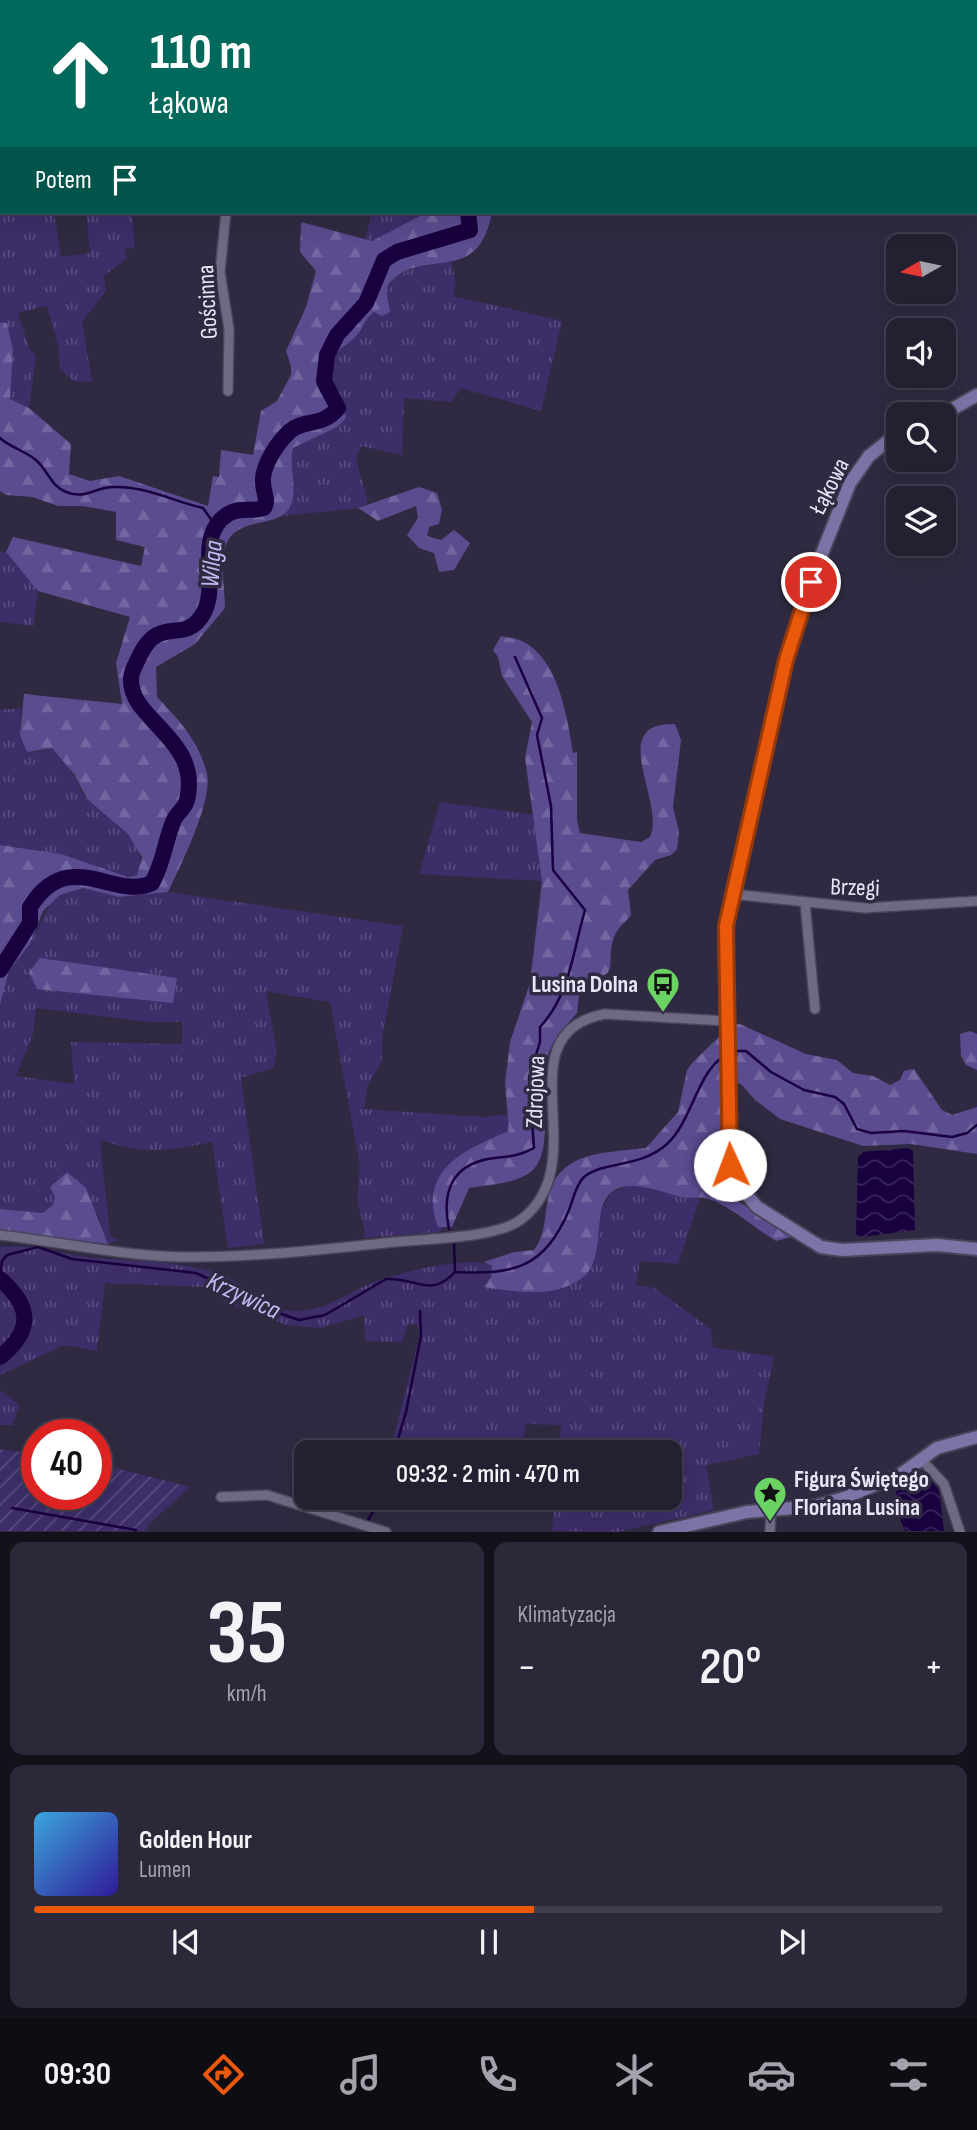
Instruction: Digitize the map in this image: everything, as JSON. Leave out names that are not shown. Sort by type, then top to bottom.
[{"type":"street","name":"Gościnna","points":[[226,214],[220,272],[229,329],[228,391]]},
{"type":"street","points":[[956,407],[977,395]]},
{"type":"street","name":"Łąkowa","points":[[726,1021],[725,941],[732,894],[786,660],[817,566],[850,483],[869,456],[886,443]]},
{"type":"street","name":"Brzegi","points":[[732,894],[865,908],[977,901]]},
{"type":"street","points":[[805,903],[815,1009]]},
{"type":"street","name":"Zdrojowa","points":[[0,1235],[188,1257],[346,1247],[481,1234],[504,1228],[522,1219],[548,1188],[555,1147],[552,1062],[558,1044],[569,1028],[586,1017],[605,1014],[726,1021]]},
{"type":"street","points":[[726,1021],[730,1165],[735,1180],[757,1206],[810,1241],[832,1249],[937,1245],[976,1251]]},
{"type":"street","points":[[659,1531],[771,1509],[816,1506],[844,1498],[901,1474],[952,1442],[977,1437]]},
{"type":"street","points":[[921,1459],[944,1484],[960,1531]]},
{"type":"street","points":[[221,1497],[267,1495],[386,1531]]},
{"type":"street","points":[[770,1531],[771,1509]]},
{"type":"green space","points":[[0,214],[54,214],[61,257],[90,253],[86,214],[132,214],[135,248],[125,249],[126,259],[104,276],[106,291],[82,322],[92,382],[74,381],[60,369],[58,345],[47,306],[18,313],[30,350],[36,355],[29,408],[10,399],[13,350],[7,324],[0,323]]},
{"type":"green space","points":[[371,214],[426,214],[372,241],[366,239]]},
{"type":"green space","points":[[424,214],[491,214],[485,236],[474,251],[461,259],[415,267],[400,274],[386,287],[390,312],[382,316],[374,312],[357,335],[335,355],[328,375],[341,395],[346,418],[337,427],[293,448],[294,494],[290,507],[276,518],[247,526],[230,537],[223,562],[225,608],[195,644],[156,667],[157,697],[194,742],[204,763],[208,786],[200,816],[168,892],[119,897],[83,888],[60,895],[43,911],[30,944],[9,971],[0,1005],[0,845],[61,854],[128,877],[137,875],[142,857],[128,834],[87,799],[74,774],[52,748],[27,752],[20,735],[24,694],[122,704],[116,663],[130,617],[38,591],[6,552],[13,537],[141,566],[145,547],[116,540],[116,512],[83,506],[58,506],[32,497],[6,495],[0,491],[0,323],[7,323],[13,350],[10,399],[29,408],[71,444],[69,474],[90,481],[119,476],[208,506],[213,476],[219,477],[221,450],[253,455],[261,411],[277,401],[291,375],[286,351],[306,307],[316,271],[300,252],[301,222],[372,241]]},
{"type":"green space","points":[[451,261],[456,282],[453,296],[562,321],[541,411],[461,388],[451,402],[404,398],[402,455],[361,446],[356,459],[368,503],[358,508],[283,516],[291,500],[293,448],[326,432],[334,386],[328,375],[335,352],[355,337],[367,317],[390,303],[385,287],[391,280],[415,268]]},
{"type":"green space","points":[[419,487],[437,493],[442,510],[439,524],[429,527],[427,536],[441,540],[454,530],[470,543],[454,570],[439,572],[434,553],[419,548],[407,535],[418,518],[416,506],[378,521],[358,508]]},
{"type":"green space","points":[[0,552],[6,552],[38,591],[33,626],[0,622]]},
{"type":"green space","points":[[501,636],[520,640],[535,650],[553,675],[564,706],[573,753],[577,752],[577,820],[580,833],[641,842],[650,837],[653,822],[642,767],[644,736],[654,727],[675,724],[681,740],[673,807],[679,832],[677,849],[671,855],[655,860],[628,890],[631,915],[614,937],[608,973],[581,980],[577,1013],[561,1031],[549,1051],[543,1079],[544,1141],[536,1167],[513,1180],[469,1188],[452,1227],[438,1227],[433,1207],[434,1190],[440,1176],[449,1164],[462,1154],[509,1131],[505,1083],[510,1042],[530,983],[542,881],[525,758],[532,722],[502,676],[498,657],[493,650]]},
{"type":"green space","points":[[21,708],[20,735],[35,752],[52,748],[70,770],[85,797],[133,840],[140,862],[137,875],[120,876],[61,854],[0,845],[0,710]]},
{"type":"green space","points":[[440,802],[535,815],[542,881],[419,874]]},
{"type":"green space","points":[[83,888],[119,897],[168,892],[403,926],[382,1039],[382,1061],[368,1084],[364,1109],[483,1117],[510,1114],[509,1131],[476,1145],[447,1167],[434,1209],[438,1227],[445,1227],[439,1232],[363,1238],[365,1232],[357,1200],[360,1166],[330,1002],[266,991],[277,1053],[273,1068],[241,1078],[264,1244],[228,1248],[212,1142],[181,1148],[143,1150],[100,1140],[110,1235],[118,1240],[108,1244],[97,1212],[55,1197],[53,1205],[43,1213],[0,1209],[0,1005],[9,972],[30,944],[51,902],[60,895]],"holes":[[[36,1008],[149,1022],[182,1022],[182,1044],[71,1042],[74,1084],[16,1076],[33,1034]]]},
{"type":"green space","points":[[40,958],[177,978],[173,1003],[37,989],[29,972]]},
{"type":"green space","points":[[740,1024],[806,1054],[837,1060],[853,1073],[873,1076],[890,1085],[900,1080],[904,1071],[914,1069],[942,1110],[952,1115],[977,1107],[977,1154],[911,1144],[863,1146],[780,1119],[755,1100],[742,1085],[732,1080],[724,1086],[721,1104],[722,1172],[734,1199],[777,1224],[791,1237],[776,1241],[735,1212],[708,1199],[681,1197],[634,1186],[623,1187],[613,1191],[606,1199],[601,1212],[595,1256],[588,1272],[582,1278],[571,1285],[547,1291],[522,1292],[484,1287],[491,1277],[492,1266],[484,1262],[514,1252],[534,1250],[543,1232],[553,1183],[562,1171],[573,1163],[600,1153],[646,1148],[678,1112],[687,1070],[693,1062],[731,1025]]},
{"type":"green space","points":[[970,1031],[977,1034],[977,1070],[966,1065],[961,1056],[960,1034]]},
{"type":"green space","points":[[67,1172],[86,1188],[108,1244],[0,1231],[0,1209],[43,1213],[53,1205],[55,1197],[50,1187]]},
{"type":"green space","points":[[630,1184],[700,1198],[678,1264],[640,1261],[636,1285],[655,1288],[711,1329],[713,1347],[774,1357],[764,1404],[759,1454],[706,1465],[714,1510],[618,1532],[552,1531],[554,1510],[682,1510],[682,1440],[560,1440],[561,1425],[526,1424],[523,1440],[393,1440],[420,1334],[417,1325],[408,1323],[402,1342],[365,1341],[364,1315],[321,1328],[287,1325],[230,1304],[204,1287],[105,1283],[97,1351],[64,1345],[0,1375],[0,1247],[28,1247],[73,1255],[184,1265],[220,1274],[275,1307],[295,1311],[325,1305],[395,1275],[466,1262],[492,1266],[491,1277],[485,1286],[515,1292],[556,1290],[596,1253],[601,1210],[611,1193]]},
{"type":"green space","points":[[0,1390],[19,1405],[13,1425],[0,1425]]},
{"type":"green space","points":[[0,1449],[21,1452],[21,1510],[112,1510],[112,1467],[190,1487],[148,1525],[147,1531],[0,1531]]},
{"type":"water","points":[[908,1148],[913,1151],[915,1230],[862,1237],[856,1235],[858,1157],[863,1152]]},
{"type":"water","points":[[923,1471],[939,1490],[944,1531],[905,1531],[893,1502],[898,1487]]},
{"type":"waterway","name":"Wilga","points":[[0,970],[30,923],[30,907],[45,889],[60,880],[91,878],[137,887],[152,883],[173,822],[186,803],[189,779],[184,761],[175,746],[141,707],[133,693],[131,679],[134,667],[154,637],[190,627],[205,610],[209,596],[211,537],[217,524],[228,514],[264,508],[266,502],[263,475],[281,441],[295,427],[326,418],[338,408],[324,381],[327,355],[337,335],[366,303],[384,260],[397,252],[470,230],[468,214]]},
{"type":"waterway","points":[[0,438],[37,461],[53,482],[66,492],[79,495],[107,488],[137,489],[203,508],[215,525]]},
{"type":"waterway","points":[[449,1229],[447,1197],[460,1172],[480,1161],[513,1156],[534,1148],[529,1077],[540,1042],[540,1027],[564,987],[585,910],[553,870],[551,806],[537,735],[542,718],[515,657]]},
{"type":"waterway","name":"Krzywica","points":[[733,1051],[746,1051],[771,1072],[804,1090],[835,1097],[844,1104],[857,1129],[871,1133],[904,1131],[952,1137],[967,1133],[977,1125]]},
{"type":"waterway","name":"Krzywica","points":[[455,1272],[476,1273],[511,1269],[538,1256],[560,1229],[581,1180],[602,1168],[645,1157],[667,1144],[683,1123],[707,1074],[724,1056]]},
{"type":"waterway","points":[[454,1242],[455,1272]]},
{"type":"waterway","name":"Krzywica","points":[[0,1276],[2,1261],[7,1255],[38,1247],[72,1259],[196,1273],[246,1296],[262,1307],[299,1320],[325,1315],[386,1279],[430,1286],[446,1280],[455,1272]]},
{"type":"waterway","name":"Wilga","points":[[0,1279],[18,1299],[24,1318],[19,1337],[0,1357]]},
{"type":"waterway","points":[[398,1440],[421,1336],[420,1311]]},
{"type":"waterway","points":[[12,1508],[136,1530]]},
{"type":"waterway","points":[[367,1522],[374,1510]]},
{"type":"place","name":"Lusina Dolna","points":[[663,1014]]},
{"type":"place","name":"Figura Świętego Floriana Lusina","points":[[770,1523]]},
{"type":"route","points":[[730,1165],[729,1065],[724,974],[726,926],[786,660],[811,582]]}]
